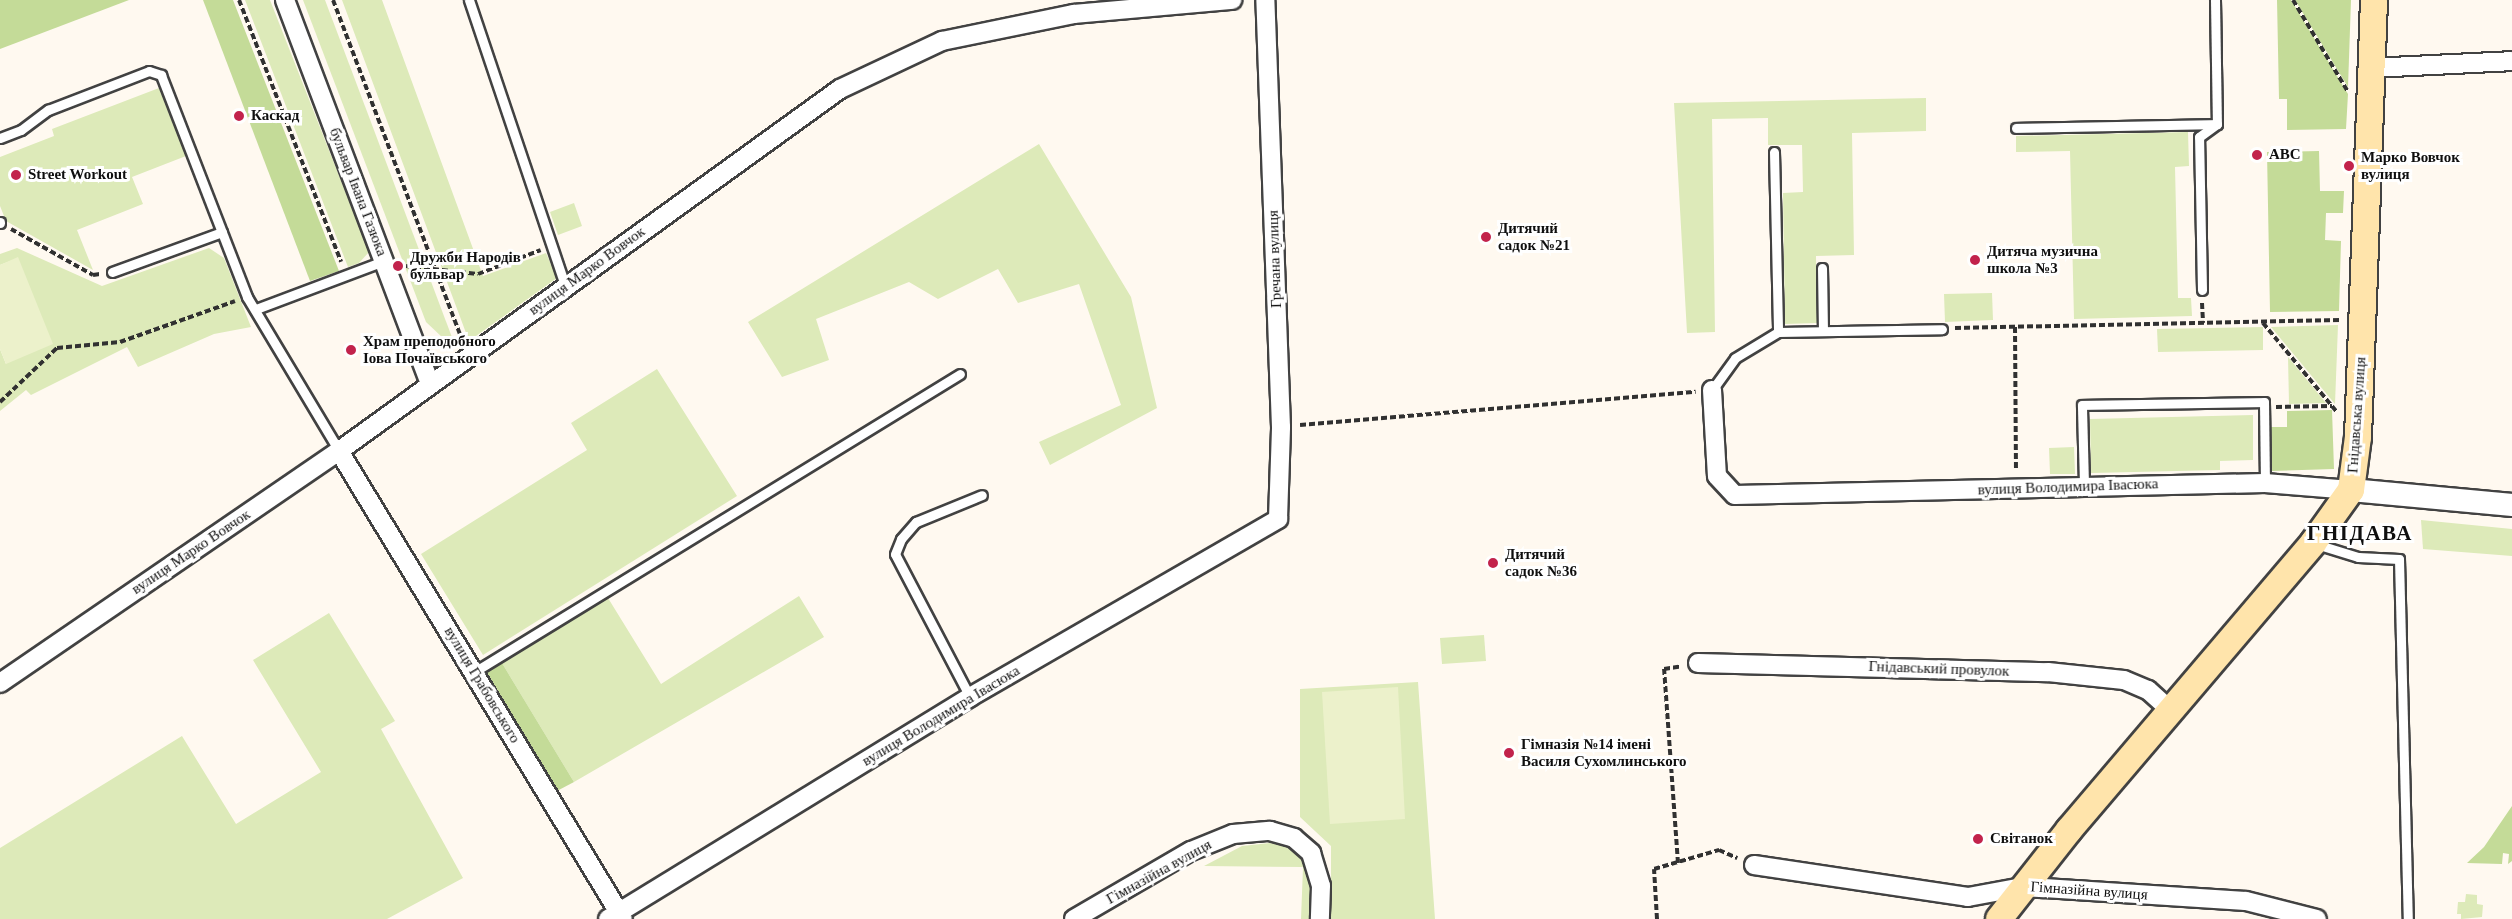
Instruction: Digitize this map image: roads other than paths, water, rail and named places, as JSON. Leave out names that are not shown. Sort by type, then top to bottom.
[{"type":"main road","name":"Гнідавська вулиця","points":[[1999,919],[2022,887],[2313,543],[2351,490],[2358,437],[2374,0]]},
{"type":"street","name":"бульвар Івана Газюка","points":[[285,0],[430,383]]},
{"type":"street","name":"вулиця Марко Вовчок","points":[[0,682],[339,452],[430,383],[469,358],[565,286],[840,89],[942,41],[1074,14],[1232,0]]},
{"type":"street","name":"Гречана вулиця","points":[[1265,0],[1281,427],[1278,519]]},
{"type":"street","points":[[2371,68],[2512,61]]},
{"type":"street","name":"вулиця Володимира Івасюка","points":[[1712,390],[1717,476],[1735,495],[2016,489],[2084,484],[2265,483],[2512,505]]},
{"type":"street","name":"вулиця Грабовського","points":[[339,452],[474,672],[617,917]]},
{"type":"street","name":"вулиця Володимира Івасюка","points":[[617,917],[970,697],[1278,519]]},
{"type":"street","name":"Гнідавський провулок","points":[[1698,663],[2048,672],[2124,680],[2148,690],[2170,711]]},
{"type":"street","name":"Гімназійна вулиця","points":[[1074,919],[1191,850],[1233,834],[1270,831],[1294,838],[1311,853],[1321,886],[1320,919]]},
{"type":"street","name":"Гімназійна вулиця","points":[[1754,865],[1968,897],[2022,887],[2246,901],[2317,919]]},
{"type":"lane","points":[[469,0],[550,247],[565,286]]},
{"type":"lane","points":[[2215,0],[2217,124]]},
{"type":"lane","points":[[0,138],[21,130],[48,110],[149,71],[161,75],[248,297],[339,452]]},
{"type":"lane","points":[[2016,128],[2217,124]]},
{"type":"lane","points":[[2202,290],[2199,137],[2217,124]]},
{"type":"lane","points":[[1774,152],[1778,332]]},
{"type":"lane","points":[[112,272],[222,232]]},
{"type":"lane","points":[[256,309],[384,261]]},
{"type":"lane","points":[[1822,268],[1824,331]]},
{"type":"lane","points":[[1712,390],[1735,358],[1778,332],[1942,328]]},
{"type":"lane","points":[[474,672],[960,374]]},
{"type":"lane","points":[[2084,484],[2082,405],[2264,402],[2265,483]]},
{"type":"lane","points":[[970,697],[895,554],[901,539],[916,522],[982,495]]},
{"type":"lane","points":[[2313,543],[2358,557],[2399,559],[2408,919]]},
{"type":"place","name":"Каскад","points":[[239,116]]},
{"type":"place","name":"ABC","points":[[2257,155]]},
{"type":"place","name":"Марко Вовчок вулиця","points":[[2349,166]]},
{"type":"place","name":"Street Workout","points":[[16,175]]},
{"type":"place","name":"Дитячий садок №21","points":[[1486,237]]},
{"type":"place","name":"Дитяча музична школа №3","points":[[1975,260]]},
{"type":"place","name":"Дружби Народів бульвар","points":[[398,266]]},
{"type":"place","name":"Храм преподобного Іова Почаївського","points":[[351,350]]},
{"type":"place","name":"Дитячий садок №36","points":[[1493,563]]},
{"type":"place","name":"Гімназія №14 імені Василя Сухомлинського","points":[[1509,753]]},
{"type":"place","name":"Світанок","points":[[1978,839]]},
{"type":"district","name":"ГНІДАВА","points":[[2360,533]]}]
